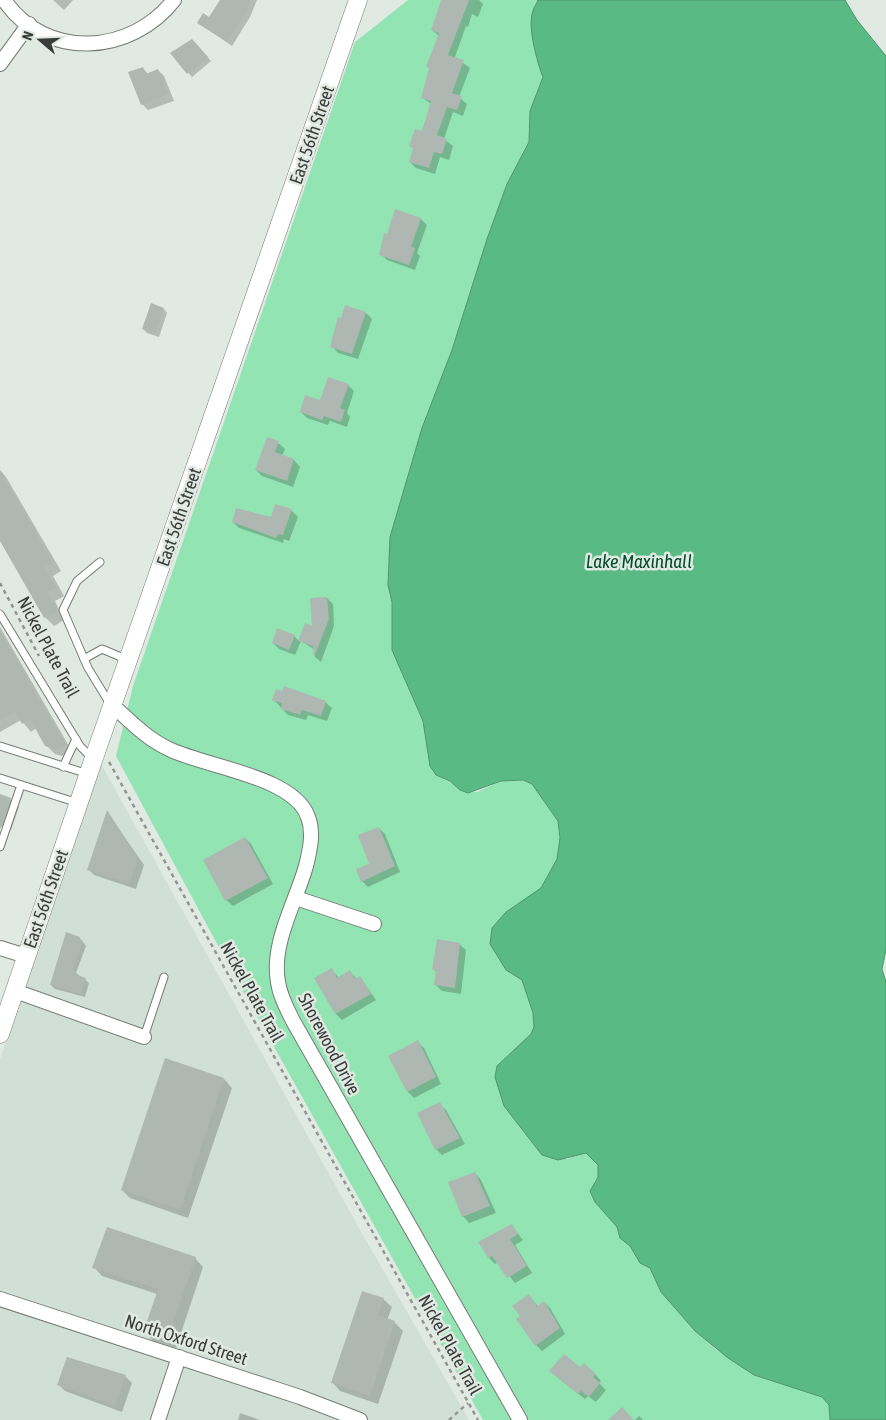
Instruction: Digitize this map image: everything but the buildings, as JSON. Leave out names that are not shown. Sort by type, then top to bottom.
[{"type":"street","points":[[4,0],[28,24],[62,40],[101,43],[126,37],[154,21],[174,0]]},
{"type":"street","name":"East 56th Street","points":[[0,1033],[92,762],[358,0]]},
{"type":"street","points":[[0,64],[28,24]]},
{"type":"street","name":"Shorewood Drive","points":[[112,706],[160,745],[177,753],[273,785],[284,790],[300,802],[309,818],[311,836],[308,856],[296,898],[288,916],[278,958],[278,982],[286,1006],[520,1420]]},
{"type":"street","points":[[296,898],[374,924]]},
{"type":"street","points":[[0,948],[26,956]]},
{"type":"street","points":[[15,991],[144,1036]]},
{"type":"street","name":"North Oxford Street","points":[[0,1299],[300,1397],[360,1420]]},
{"type":"street","points":[[158,1420],[180,1357]]},
{"type":"lane","points":[[100,562],[77,581],[62,610],[84,659],[112,706]]},
{"type":"lane","points":[[0,614],[92,762],[63,767],[0,746]]},
{"type":"lane","points":[[84,659],[102,649],[128,660]]},
{"type":"lane","points":[[63,767],[76,739]]},
{"type":"lane","points":[[0,778],[78,803]]},
{"type":"lane","points":[[0,847],[22,785]]},
{"type":"lane","points":[[144,1036],[164,977]]},
{"type":"path","name":"Nickel Plate Trail","points":[[0,583],[40,658]]},
{"type":"path","name":"Nickel Plate Trail","points":[[92,762],[106,756],[478,1420]]},
{"type":"path","points":[[449,1420],[469,1403]]},
{"type":"shaded area","points":[[408,0],[538,0],[532,28],[536,58],[543,77],[530,111],[529,142],[507,184],[487,239],[452,350],[422,428],[390,537],[388,585],[392,602],[392,650],[423,721],[429,755],[445,780],[450,781],[460,790],[477,792],[501,781],[523,780],[532,784],[558,821],[560,838],[557,859],[541,888],[506,912],[492,928],[490,944],[506,970],[522,980],[533,1013],[534,1027],[532,1034],[497,1066],[495,1078],[504,1106],[542,1155],[568,1159],[578,1154],[586,1153],[598,1165],[598,1177],[594,1182],[595,1202],[617,1227],[620,1238],[630,1246],[640,1263],[650,1268],[670,1303],[695,1331],[717,1350],[754,1375],[822,1397],[829,1405],[830,1420],[483,1420],[236,979],[116,756],[133,686],[355,42]]},
{"type":"shaded area","points":[[101,764],[359,1228],[469,1420],[0,1420],[0,1059]]},
{"type":"water","name":"Lake Maxinhall","points":[[538,0],[845,0],[857,20],[886,56],[886,950],[882,969],[886,982],[886,1420],[830,1420],[829,1405],[822,1397],[754,1375],[728,1358],[695,1331],[661,1292],[650,1268],[640,1263],[630,1246],[620,1238],[617,1227],[595,1202],[590,1191],[598,1177],[598,1165],[586,1153],[558,1160],[542,1155],[504,1106],[495,1077],[497,1066],[531,1034],[534,1027],[533,1013],[522,980],[506,970],[490,944],[492,928],[506,912],[541,888],[557,859],[560,838],[558,821],[532,784],[523,780],[501,781],[468,793],[460,790],[450,781],[436,775],[430,766],[423,721],[392,650],[392,602],[388,585],[390,537],[422,428],[452,350],[487,239],[507,184],[529,142],[530,111],[543,77],[538,63],[531,25],[531,17]]}]
